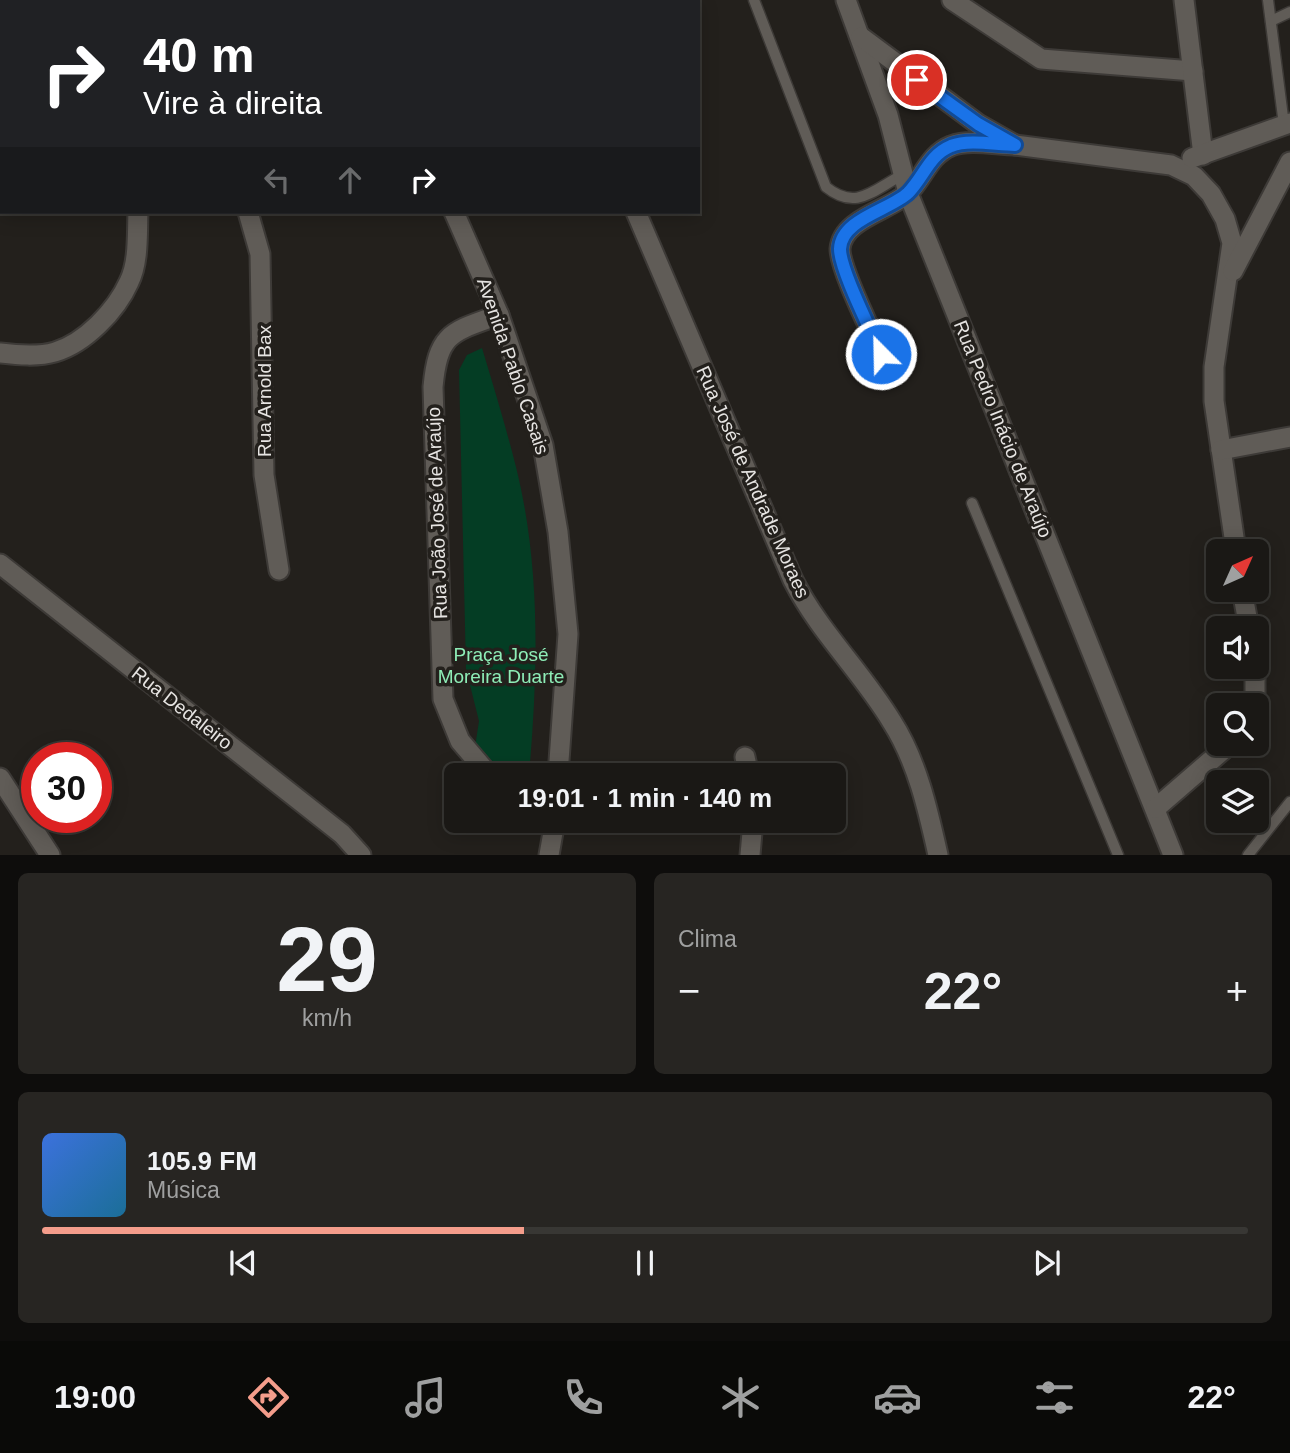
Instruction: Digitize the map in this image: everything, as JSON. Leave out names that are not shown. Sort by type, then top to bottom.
[{"type":"street","name":"Rua Pedro Inácio de Araújo","points":[[846,0],[888,115],[905,184],[1173,855]]},
{"type":"street","points":[[953,0],[1041,59],[1193,71]]},
{"type":"street","points":[[1184,0],[1203,155]]},
{"type":"street","points":[[860,36],[978,124],[1015,145]]},
{"type":"street","points":[[1171,165],[1287,124]]},
{"type":"street","points":[[881,354],[845,268],[840,248],[854,226],[953,145],[1015,145],[1171,165],[1194,176],[1211,194],[1225,219],[1232,243],[1214,367],[1214,401],[1234,539]]},
{"type":"street","points":[[1227,281],[1290,162]]},
{"type":"street","points":[[0,354],[54,353],[81,340],[108,313],[130,282],[137,248],[138,214]]},
{"type":"street","name":"Rua Arnold Bax","points":[[249,214],[260,254],[264,475],[279,570]]},
{"type":"street","name":"Avenida Pablo Casais","points":[[455,214],[499,315],[543,445],[558,532],[568,634],[559,763]]},
{"type":"street","name":"Rua José de Andrade Moraes","points":[[637,214],[793,580],[825,635],[872,691],[894,725],[927,806],[938,855]]},
{"type":"street","name":"Rua João José de Araújo","points":[[479,763],[460,741],[443,699],[433,387],[436,356],[445,341],[459,329],[499,315]]},
{"type":"street","points":[[1221,450],[1290,437]]},
{"type":"street","name":"Rua Dedaleiro","points":[[0,564],[342,834],[361,855]]},
{"type":"street","points":[[1156,808],[1216,756]]},
{"type":"street","points":[[0,778],[50,855]]},
{"type":"street","points":[[549,855],[553,833]]},
{"type":"street","points":[[750,855],[752,833]]},
{"type":"lane","points":[[754,0],[826,187],[841,199],[857,199],[905,184]]},
{"type":"lane","points":[[1268,0],[1287,124]]},
{"type":"lane","points":[[1271,21],[1290,12]]},
{"type":"lane","points":[[972,503],[1118,855]]},
{"type":"lane","points":[[1248,855],[1290,802]]},
{"type":"green space","name":"Praça José Moreira Duarte","points":[[482,348],[516,467],[530,543],[535,659],[530,763],[491,763],[475,747],[479,721],[466,669],[459,370],[467,355]]},
{"type":"route","points":[[881,354],[845,268],[840,248],[846,235],[854,226],[908,193],[942,150],[963,144],[1015,145],[978,124],[917,80]]}]
